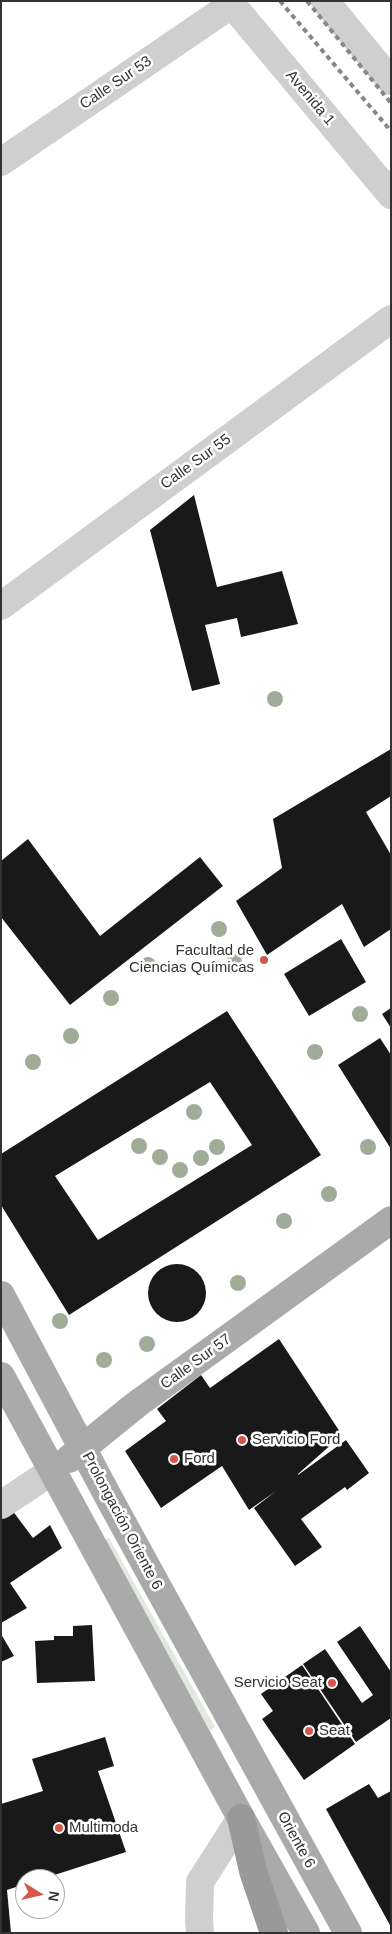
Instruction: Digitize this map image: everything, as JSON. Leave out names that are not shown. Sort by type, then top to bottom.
[{"type":"highway","points":[[241,1818],[253,1871],[274,1933]]},
{"type":"main road","name":"Calle Sur 57","points":[[52,1471],[137,1404],[391,1220]]},
{"type":"main road","name":"Prolongación Oriente 6","points":[[1,1295],[245,1746]]},
{"type":"main road","points":[[1,1376],[241,1818],[306,1933]]},
{"type":"main road","name":"Oriente 6","points":[[245,1746],[348,1933]]},
{"type":"street","points":[[325,1],[391,81]]},
{"type":"street","name":"Calle Sur 53","points":[[1,162],[230,3]]},
{"type":"street","name":"Avenida 1","points":[[230,3],[391,195]]},
{"type":"street","name":"Calle Sur 55","points":[[1,606],[391,319]]},
{"type":"street","name":"Calle Sur 57","points":[[1,1505],[52,1471]]},
{"type":"street","points":[[200,1933],[200,1882],[241,1818]]},
{"type":"shaded area","points":[[109,1538],[215,1727],[210,1731],[104,1541]]},
{"type":"building","points":[[194,495],[217,587],[282,571],[298,624],[241,637],[237,618],[205,625],[220,684],[192,691],[150,530]]},
{"type":"building","points":[[391,749],[391,796],[366,812],[391,855],[391,929],[364,947],[342,904],[267,955],[236,901],[282,868],[273,819]]},
{"type":"building","points":[[28,839],[100,936],[200,857],[223,886],[70,1005],[1,917],[1,861]]},
{"type":"building","points":[[341,939],[366,982],[309,1016],[284,974]]},
{"type":"building","points":[[391,1008],[391,1028],[382,1014]]},
{"type":"building","points":[[227,1011],[321,1155],[69,1315],[1,1205],[1,1154]],"holes":[[[210,1082],[252,1145],[98,1240],[55,1176]]]},
{"type":"building","points":[[380,1038],[391,1055],[391,1149],[338,1065]]},
{"type":"building","points":[[177,1264],[193,1269],[201,1277],[206,1293],[201,1309],[193,1317],[177,1322],[161,1317],[153,1309],[148,1293],[153,1277],[161,1269]]},
{"type":"building","points":[[279,1339],[342,1435],[298,1475],[346,1440],[369,1473],[347,1490],[345,1487],[301,1519],[322,1547],[295,1566],[254,1508],[276,1491],[249,1510],[222,1466],[161,1508],[125,1451],[166,1421],[157,1409],[201,1375],[210,1388]]},
{"type":"building","points":[[12,1510],[33,1538],[50,1525],[62,1548],[10,1583],[27,1608],[1,1623],[1,1517]]},
{"type":"building","points":[[92,1625],[95,1681],[37,1683],[35,1641],[54,1640],[54,1636],[73,1636],[73,1626]]},
{"type":"building","name":"Servicio Seat","points":[[360,1626],[391,1672],[391,1718],[356,1742],[303,1664],[325,1649],[362,1703],[373,1695],[337,1642]]},
{"type":"building","points":[[1,1634],[14,1656],[1,1662]]},
{"type":"building","name":"Seat","points":[[302,1665],[355,1744],[304,1780],[262,1719],[273,1711],[261,1694]]},
{"type":"building","name":"Multimoda","points":[[105,1737],[114,1766],[98,1771],[126,1852],[65,1872],[65,1869],[15,1869],[15,1887],[7,1890],[11,1933],[1,1933],[1,1804],[43,1791],[32,1759]]},
{"type":"building","points":[[369,1784],[378,1798],[391,1791],[391,1927],[326,1809]]},
{"type":"railway","points":[[280,1],[391,131]]},
{"type":"railway","points":[[307,1],[391,103]]},
{"type":"place","name":"Facultad de Ciencias Químicas","points":[[264,960]]},
{"type":"place","name":"Servicio Ford","points":[[242,1440]]},
{"type":"place","name":"Ford","points":[[174,1459]]},
{"type":"place","name":"Servicio Seat","points":[[332,1683]]},
{"type":"place","name":"Seat","points":[[309,1731]]},
{"type":"place","name":"Multimoda","points":[[59,1828]]}]
